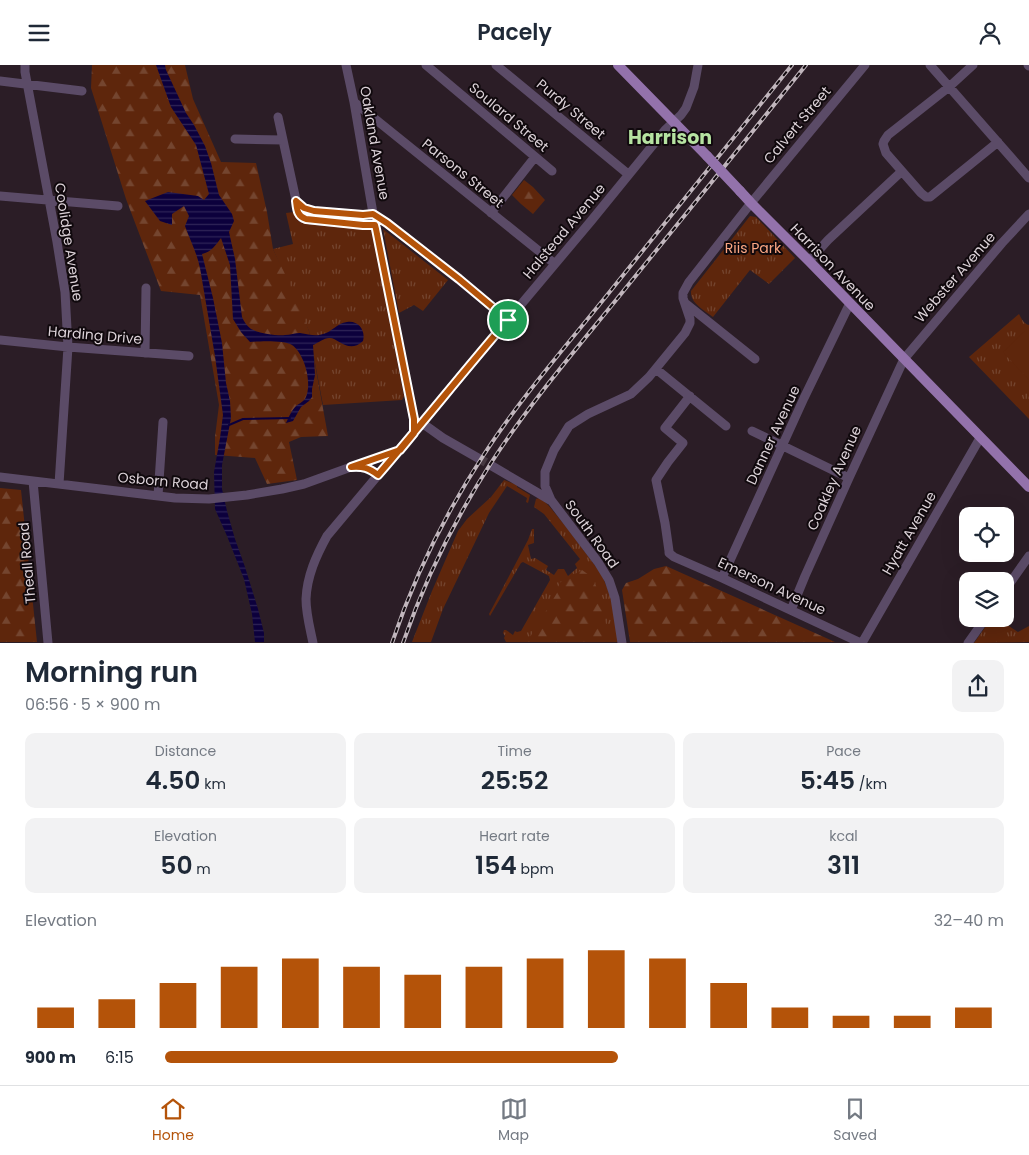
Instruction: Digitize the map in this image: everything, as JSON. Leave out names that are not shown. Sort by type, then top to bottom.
[{"type":"main road","name":"Harrison Avenue","points":[[618,65],[1029,487]]},
{"type":"street","name":"Coolidge Avenue","points":[[25,65],[65,292],[68,347],[59,484]]},
{"type":"street","name":"Oakland Avenue","points":[[346,65],[375,225],[414,419],[414,433]]},
{"type":"street","name":"Soulard Street","points":[[426,65],[552,171]]},
{"type":"street","name":"Purdy Street","points":[[496,65],[506,68],[628,174]]},
{"type":"street","name":"Halstead Avenue","points":[[312,643],[306,599],[312,567],[327,536],[591,221],[628,174],[665,130],[681,115],[686,108],[694,87],[698,65]]},
{"type":"street","name":"Calvert Street","points":[[685,303],[684,293],[686,288],[751,203],[865,65]]},
{"type":"street","points":[[930,65],[1029,178]]},
{"type":"street","points":[[973,65],[949,87],[888,135],[884,141],[886,153],[926,197],[930,197],[998,142]]},
{"type":"street","points":[[0,81],[82,91]]},
{"type":"street","name":"Parsons Street","points":[[354,102],[555,264]]},
{"type":"street","points":[[278,117],[296,205],[302,218],[375,225]]},
{"type":"street","points":[[235,139],[283,141]]},
{"type":"street","points":[[491,213],[535,157]]},
{"type":"street","points":[[809,261],[828,240],[902,171]]},
{"type":"street","points":[[0,195],[118,206]]},
{"type":"street","points":[[296,205],[314,211],[363,215],[373,214],[445,268],[508,320]]},
{"type":"street","name":"Webster Avenue","points":[[904,359],[914,345],[1029,214]]},
{"type":"street","points":[[145,353],[146,288]]},
{"type":"street","points":[[685,303],[754,359]]},
{"type":"street","points":[[551,500],[545,487],[545,472],[554,450],[569,426],[588,414],[631,394],[656,369],[688,328],[690,319],[685,303]]},
{"type":"street","name":"Danner Avenue","points":[[722,578],[804,398],[850,303]]},
{"type":"street","name":"Harding Drive","points":[[0,340],[189,356]]},
{"type":"street","name":"Coakley Avenue","points":[[791,610],[848,477],[904,359]]},
{"type":"street","points":[[656,369],[726,426]]},
{"type":"street","name":"Emerson Avenue","points":[[690,396],[665,428],[683,443],[668,461],[656,480],[671,555],[861,643]]},
{"type":"street","points":[[158,496],[163,422]]},
{"type":"street","points":[[422,423],[478,459]]},
{"type":"street","points":[[752,431],[848,477]]},
{"type":"street","name":"Hyatt Avenue","points":[[861,643],[980,438]]},
{"type":"street","name":"Osborn Road","points":[[0,477],[185,499],[226,498],[282,489],[304,483],[400,450]]},
{"type":"street","points":[[492,466],[551,500]]},
{"type":"street","points":[[351,467],[364,467],[378,475]]},
{"type":"street","name":"Theall Road","points":[[32,481],[48,643]]},
{"type":"street","name":"South Road","points":[[551,500],[598,562],[609,580],[615,598],[622,643]]},
{"type":"street","points":[[1014,577],[1029,556]]},
{"type":"street","points":[[968,643],[979,627]]},
{"type":"green space","points":[[92,65],[185,65],[193,99],[221,162],[256,163],[273,249],[296,297],[309,331],[328,436],[301,437],[289,442],[297,480],[267,484],[255,458],[215,455],[219,405],[200,295],[161,291],[126,199],[91,88]]},
{"type":"green space","points":[[524,180],[545,200],[533,214],[512,195]]},
{"type":"green space","points":[[294,212],[301,222],[370,228],[372,231],[404,396],[402,400],[323,405],[309,331],[273,249],[293,244],[286,213]]},
{"type":"green space","name":"Riis Park","points":[[750,216],[756,217],[795,258],[769,284],[750,270],[713,317],[695,303],[691,291]]},
{"type":"green space","points":[[383,229],[448,280],[423,311],[414,305],[399,313]]},
{"type":"green space","points":[[1019,314],[1024,322],[1029,325],[1029,419],[969,357]]},
{"type":"green space","points":[[1025,331],[1029,335],[1029,380],[1003,352]]},
{"type":"green space","points":[[504,480],[517,485],[517,487],[530,495],[528,503],[526,502],[527,498],[507,486],[489,513],[443,609],[431,642],[412,642],[458,531],[467,519],[491,497]]},
{"type":"green space","points":[[0,488],[21,490],[37,642],[0,642]]},
{"type":"green space","points":[[539,498],[549,506],[567,528],[602,575],[611,598],[619,642],[506,642],[504,630],[513,635],[515,631],[521,631],[550,580],[549,576],[523,562],[490,616],[489,614],[532,529],[534,529],[534,543],[528,545],[531,559],[535,558],[548,566],[546,570],[554,575],[558,569],[564,569],[568,576],[577,568],[575,564],[580,559],[544,514],[534,507],[536,499]]},
{"type":"green space","points":[[666,566],[835,642],[630,642],[622,590],[626,583],[638,579],[654,569]]},
{"type":"green space","points":[[582,570],[593,578],[599,594],[610,642],[527,642],[557,593],[560,582]]},
{"type":"green space","points":[[1029,626],[1029,642],[974,643],[985,627],[1010,627],[1018,632]]},
{"type":"green space","points":[[1029,629],[1029,642],[985,642],[993,636],[1011,638]]},
{"type":"shaded area","points":[[156,65],[165,65],[186,113],[205,146],[219,195],[232,214],[234,221],[229,232],[235,259],[242,317],[246,324],[251,329],[268,334],[300,333],[317,335],[326,333],[343,323],[351,322],[358,324],[364,337],[363,341],[353,346],[348,346],[332,338],[313,345],[315,375],[312,397],[301,407],[293,421],[286,423],[293,410],[304,400],[307,393],[308,378],[301,355],[289,343],[272,341],[250,342],[233,319],[230,265],[221,238],[211,250],[202,254],[222,343],[226,383],[230,401],[231,418],[222,465],[222,489],[235,539],[258,609],[264,633],[264,642],[255,642],[252,614],[244,579],[215,509],[214,472],[223,415],[200,268],[185,226],[189,216],[184,206],[172,214],[172,225],[160,221],[145,201],[168,192],[198,196],[204,200],[209,194],[196,145],[171,107]]},
{"type":"waterway","points":[[229,425],[243,419],[290,418]]},
{"type":"tunnel","points":[[478,458],[492,466]]},
{"type":"railway","points":[[392,643],[420,570],[443,523],[469,478],[498,434],[545,371],[792,65]]},
{"type":"railway","points":[[403,643],[421,596],[453,528],[506,440],[556,374],[806,65]]},
{"type":"district","name":"Harrison","points":[[670,137]]},
{"type":"route","points":[[508,320],[400,450],[378,475],[364,467],[351,467],[400,450],[414,433],[414,419],[376,229],[375,225],[302,218],[297,212],[296,201],[308,210],[363,215],[373,214],[459,279],[508,320]]}]
